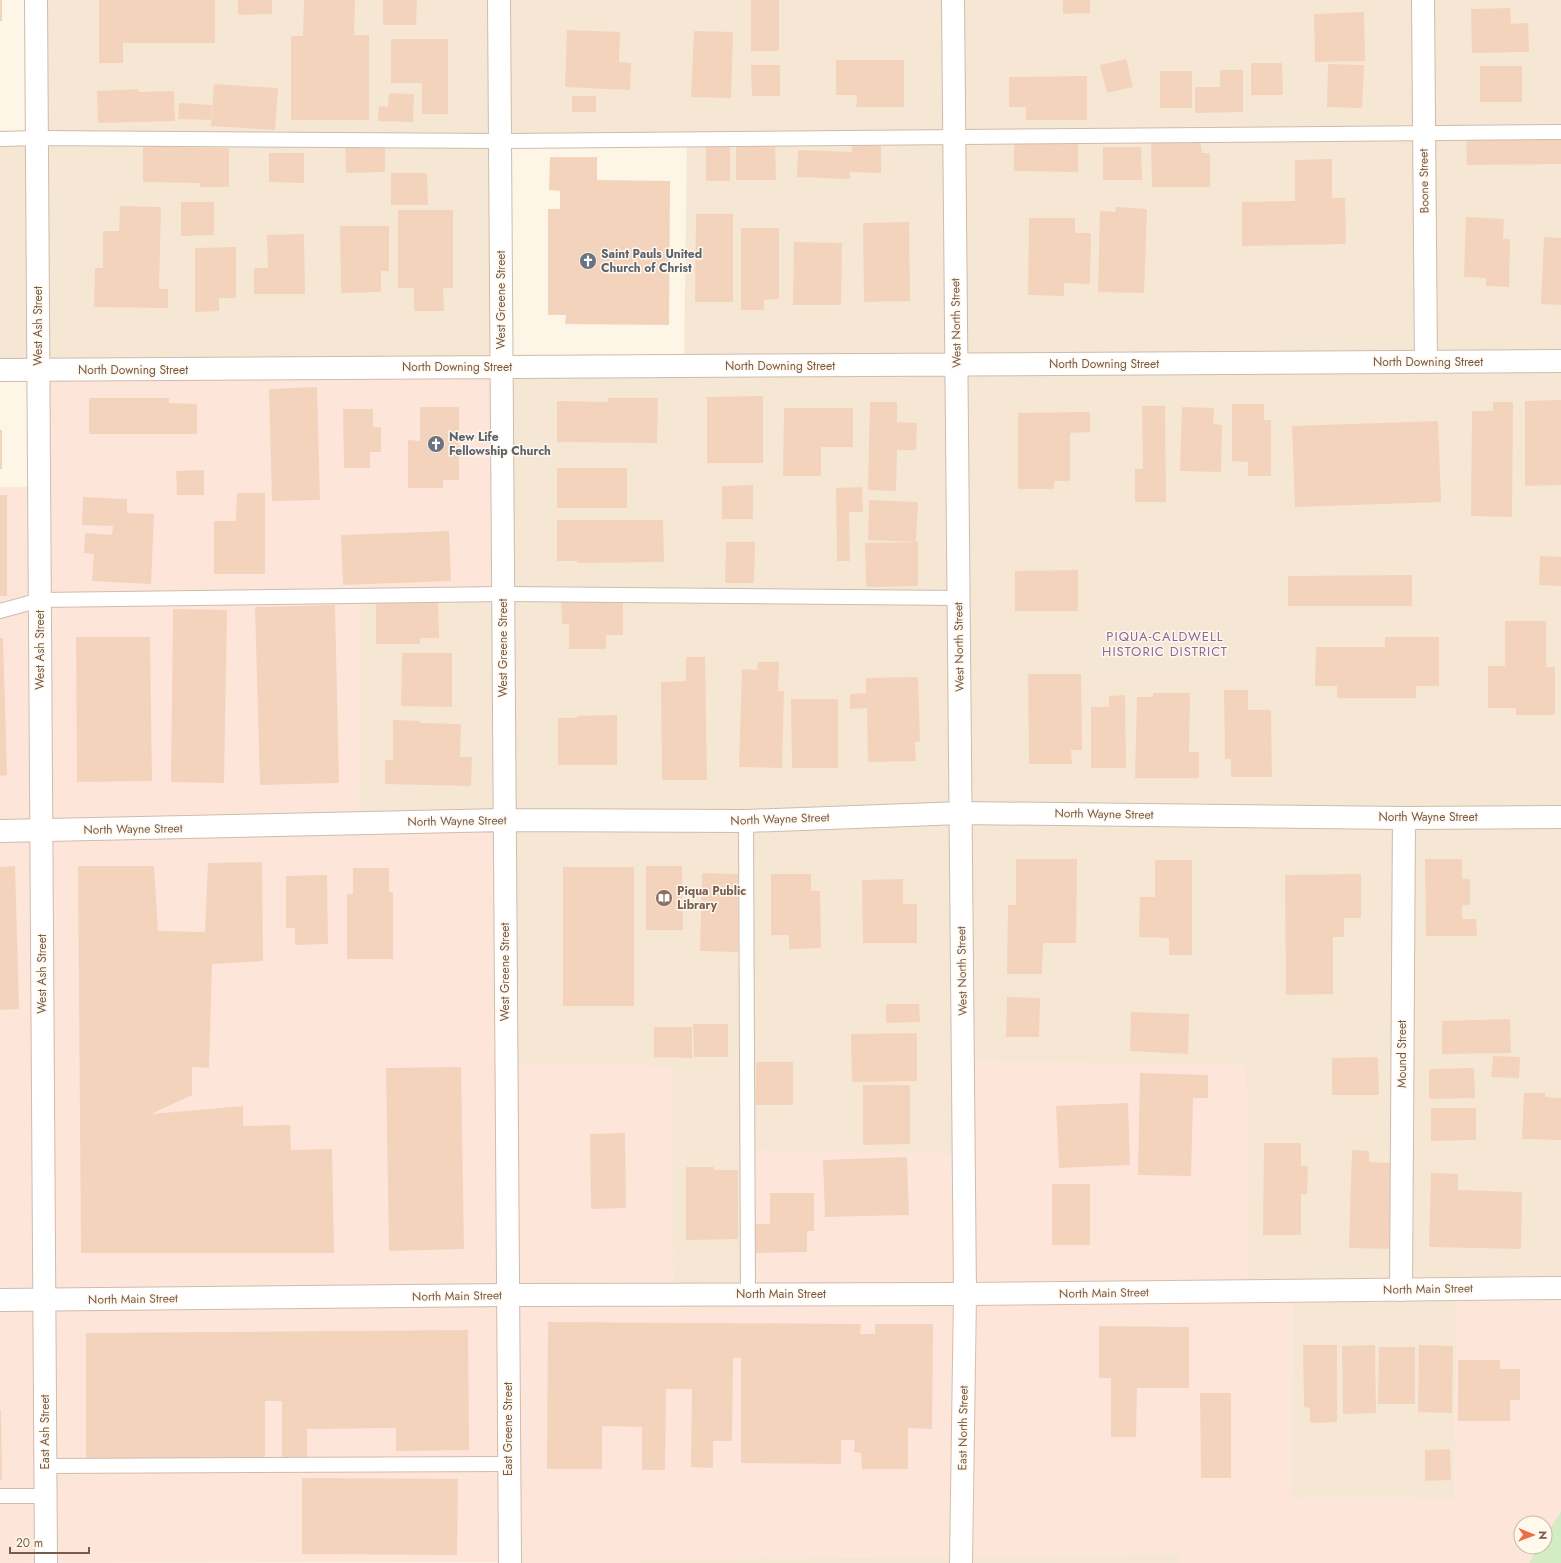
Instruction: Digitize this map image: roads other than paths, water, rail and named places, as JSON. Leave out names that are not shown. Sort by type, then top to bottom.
[{"type":"street","name":"West Ash Street","points":[[36,0],[44,1300]]},
{"type":"street","name":"West Greene Street","points":[[499,0],[508,1295]]},
{"type":"street","name":"West North Street","points":[[953,0],[965,1294]]},
{"type":"street","name":"Boone Street","points":[[1423,0],[1426,362]]},
{"type":"street","name":"North Downing Street","points":[[0,370],[1561,361]]},
{"type":"street","name":"North Wayne Street","points":[[0,831],[504,820],[746,821],[961,813],[1404,818],[1561,817]]},
{"type":"street","name":"Mound Street","points":[[1401,1290],[1404,818]]},
{"type":"street","name":"North Main Street","points":[[0,1300],[508,1295],[965,1294],[1561,1288]]},
{"type":"street","name":"East North Street","points":[[962,1563],[965,1294]]},
{"type":"street","name":"East Greene Street","points":[[508,1295],[510,1563]]},
{"type":"street","name":"East Ash Street","points":[[44,1300],[46,1563]]},
{"type":"lane","points":[[0,139],[500,141],[1561,132]]},
{"type":"lane","points":[[0,612],[40,600],[503,594],[959,598]]},
{"type":"lane","points":[[746,821],[748,1295]]},
{"type":"lane","points":[[46,1466],[509,1464]]},
{"type":"lane","points":[[0,1496],[46,1496]]},
{"type":"place","name":"Saint Pauls United Church of Christ","points":[[588,261]]},
{"type":"place","name":"New Life Fellowship Church","points":[[436,444]]},
{"type":"place","name":"Piqua Public Library","points":[[664,898]]},
{"type":"district","name":"PIQUA-CALDWELL HISTORIC DISTRICT","points":[[1165,644]]}]
